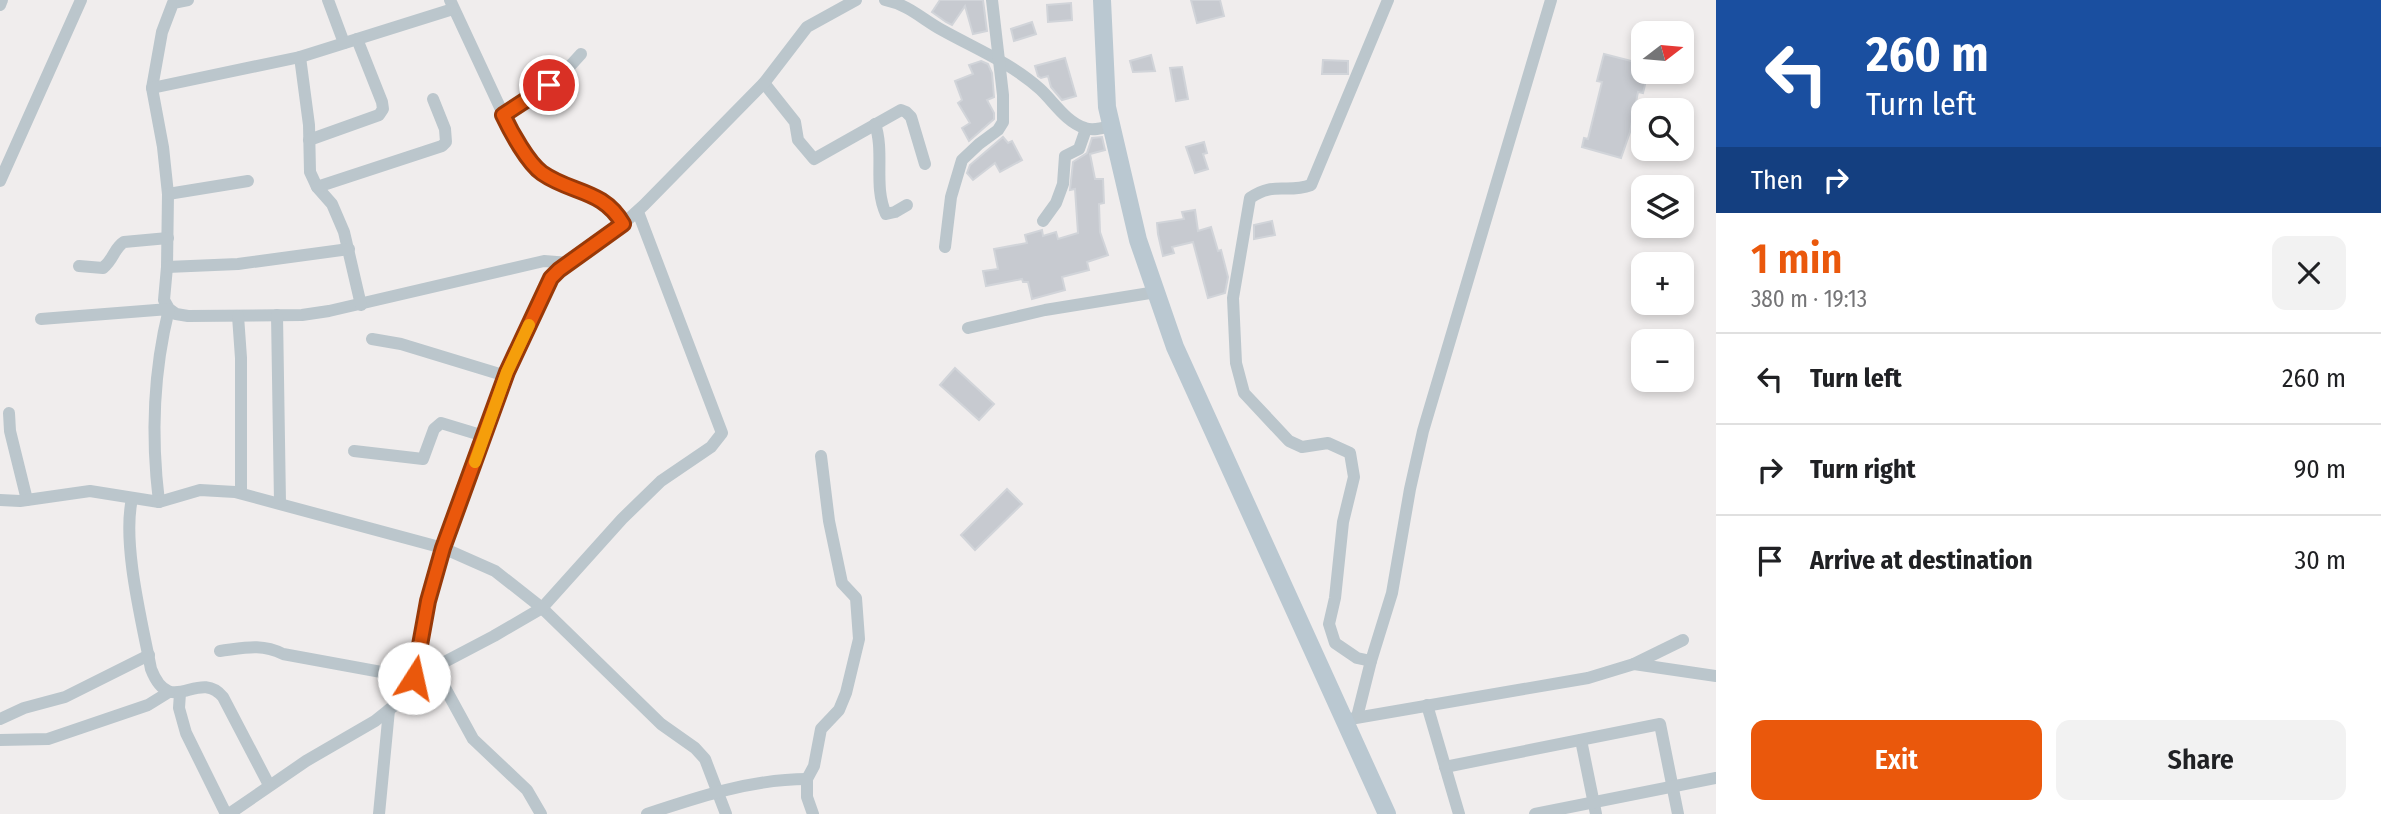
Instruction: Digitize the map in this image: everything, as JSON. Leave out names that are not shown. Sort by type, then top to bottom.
[{"type":"main road","points":[[1102,0],[1103,66],[1111,126],[1138,240],[1175,347],[1350,718],[1387,814]]},
{"type":"street","points":[[0,5],[2,0]]},
{"type":"street","points":[[0,181],[81,0]]},
{"type":"street","points":[[188,0],[173,3],[162,32],[152,88],[168,194],[164,300],[176,314],[302,315],[361,305],[544,261],[569,263]]},
{"type":"street","points":[[309,140],[379,115],[383,109],[382,102],[328,0]]},
{"type":"street","points":[[175,692],[186,733],[228,814],[269,785],[389,710],[410,693],[428,601],[443,548],[506,376],[551,278],[638,212],[764,83],[807,27],[856,0]]},
{"type":"street","points":[[885,0],[907,6],[932,24],[998,57],[1040,89],[1058,110],[1086,129],[1111,126]]},
{"type":"street","points":[[945,247],[951,197],[962,160],[998,130],[1003,122],[996,17],[992,0]]},
{"type":"street","points":[[1371,661],[1357,658],[1335,643],[1329,624],[1335,598],[1343,522],[1354,477],[1350,453],[1328,443],[1302,447],[1289,441],[1244,393],[1236,363],[1233,298],[1250,198],[1263,189],[1275,187],[1296,190],[1311,185],[1388,0]]},
{"type":"street","points":[[1551,0],[1423,431],[1392,593],[1350,718],[1588,678],[1634,664],[1683,640]]},
{"type":"street","points":[[152,88],[300,57],[452,5],[511,131],[540,172],[599,199],[611,207],[623,224]]},
{"type":"street","points":[[503,115],[561,76],[581,54]]},
{"type":"street","points":[[300,57],[310,172],[317,187],[332,204],[349,249],[361,305]]},
{"type":"street","points":[[764,83],[795,122],[798,140],[814,159],[901,110],[911,117],[925,164]]},
{"type":"street","points":[[317,187],[442,146],[446,142],[445,129],[433,99]]},
{"type":"street","points":[[875,124],[879,136],[880,202],[886,214],[907,205]]},
{"type":"street","points":[[1043,220],[1056,203],[1063,184],[1065,156],[1079,149],[1086,129]]},
{"type":"street","points":[[168,194],[248,181]]},
{"type":"street","points":[[220,651],[263,646],[283,654],[414,678],[542,608],[622,519],[662,481],[711,447],[722,433],[638,212]]},
{"type":"street","points":[[79,266],[103,268],[113,260],[118,246],[124,242],[168,237]]},
{"type":"street","points":[[167,267],[238,264],[349,249]]},
{"type":"street","points":[[968,328],[1045,310],[1156,292]]},
{"type":"street","points":[[41,319],[169,309]]},
{"type":"street","points":[[159,502],[155,465],[154,393],[169,309]]},
{"type":"street","points":[[278,315],[280,503]]},
{"type":"street","points":[[238,316],[241,358],[241,493]]},
{"type":"street","points":[[372,339],[401,344],[506,376]]},
{"type":"street","points":[[9,413],[10,431],[27,500]]},
{"type":"street","points":[[354,451],[423,459],[434,429],[442,423],[484,436]]},
{"type":"street","points":[[813,814],[807,797],[807,779],[814,766],[821,729],[839,710],[846,693],[859,639],[856,598],[842,583],[829,521],[821,456]]},
{"type":"street","points":[[5,500],[23,486]]},
{"type":"street","points":[[5,500],[27,500],[90,491],[159,502],[200,490],[241,493],[443,548],[495,570],[542,608],[661,724],[695,748],[705,759],[726,814]]},
{"type":"street","points":[[132,499],[128,518],[136,587],[149,655],[156,682],[162,688],[175,692]]},
{"type":"street","points":[[0,719],[24,708],[65,697],[149,655]]},
{"type":"street","points":[[1634,664],[1716,676]]},
{"type":"street","points":[[433,666],[473,739],[527,790],[541,814]]},
{"type":"street","points":[[0,740],[48,739],[148,705],[175,692],[209,686],[223,697],[269,785]]},
{"type":"street","points":[[1427,705],[1459,814]]},
{"type":"street","points":[[379,814],[389,710]]},
{"type":"street","points":[[1445,767],[1660,724],[1678,814]]},
{"type":"street","points":[[1581,740],[1595,808]]},
{"type":"street","points":[[1535,814],[1595,808],[1672,786],[1716,778]]},
{"type":"street","points":[[647,814],[718,792],[788,779],[807,779]]},
{"type":"building","points":[[940,0],[983,0],[987,31],[973,34],[965,6],[952,25],[946,22],[932,12]]},
{"type":"building","points":[[1191,0],[1220,0],[1224,16],[1197,23]]},
{"type":"building","points":[[1071,3],[1072,20],[1048,22],[1047,5]]},
{"type":"building","points":[[1032,22],[1036,34],[1014,41],[1011,29]]},
{"type":"building","points":[[1604,54],[1631,61],[1631,84],[1645,84],[1643,93],[1638,92],[1637,98],[1631,98],[1631,127],[1621,158],[1582,147],[1584,138],[1588,139],[1602,82],[1597,81]]},
{"type":"building","points":[[1151,55],[1155,71],[1133,72],[1130,61]]},
{"type":"building","points":[[1065,58],[1076,96],[1062,100],[1051,87],[1048,76],[1038,76],[1035,66]]},
{"type":"building","points":[[1323,60],[1348,61],[1348,74],[1322,74]]},
{"type":"building","points":[[981,61],[988,64],[992,73],[994,97],[987,100],[994,119],[969,141],[962,128],[970,123],[958,103],[962,100],[955,81],[973,74],[969,65]]},
{"type":"building","points":[[1182,67],[1188,99],[1176,101],[1170,68]]},
{"type":"building","points":[[1003,137],[1008,143],[1012,141],[1022,160],[1000,172],[995,163],[973,180],[967,173],[970,165]]},
{"type":"building","points":[[1102,137],[1105,150],[1090,154],[1095,179],[1103,179],[1104,203],[1099,204],[1100,232],[1108,255],[1087,262],[1089,270],[1062,277],[1065,290],[1032,299],[1028,282],[1023,282],[1022,279],[986,286],[983,271],[998,269],[994,249],[1027,243],[1025,235],[1042,230],[1043,236],[1056,232],[1058,239],[1078,233],[1075,189],[1070,190],[1073,162],[1087,153],[1092,138]]},
{"type":"building","points":[[1204,142],[1207,153],[1203,154],[1208,169],[1195,173],[1186,147]]},
{"type":"building","points":[[1195,210],[1198,231],[1211,227],[1228,277],[1225,293],[1208,298],[1193,242],[1172,247],[1174,253],[1163,256],[1158,234],[1157,223],[1184,219],[1182,212]]},
{"type":"building","points":[[1272,221],[1275,235],[1254,239],[1254,225]]},
{"type":"building","points":[[955,368],[994,404],[979,420],[940,385]]},
{"type":"building","points":[[1007,489],[1022,504],[975,550],[961,535]]},
{"type":"slow traffic","points":[[475,462],[507,372],[529,325]]},
{"type":"route","points":[[414,678],[428,601],[443,548],[507,372],[551,278],[623,224],[611,207],[599,199],[540,172],[511,131],[503,115],[549,85]]}]
